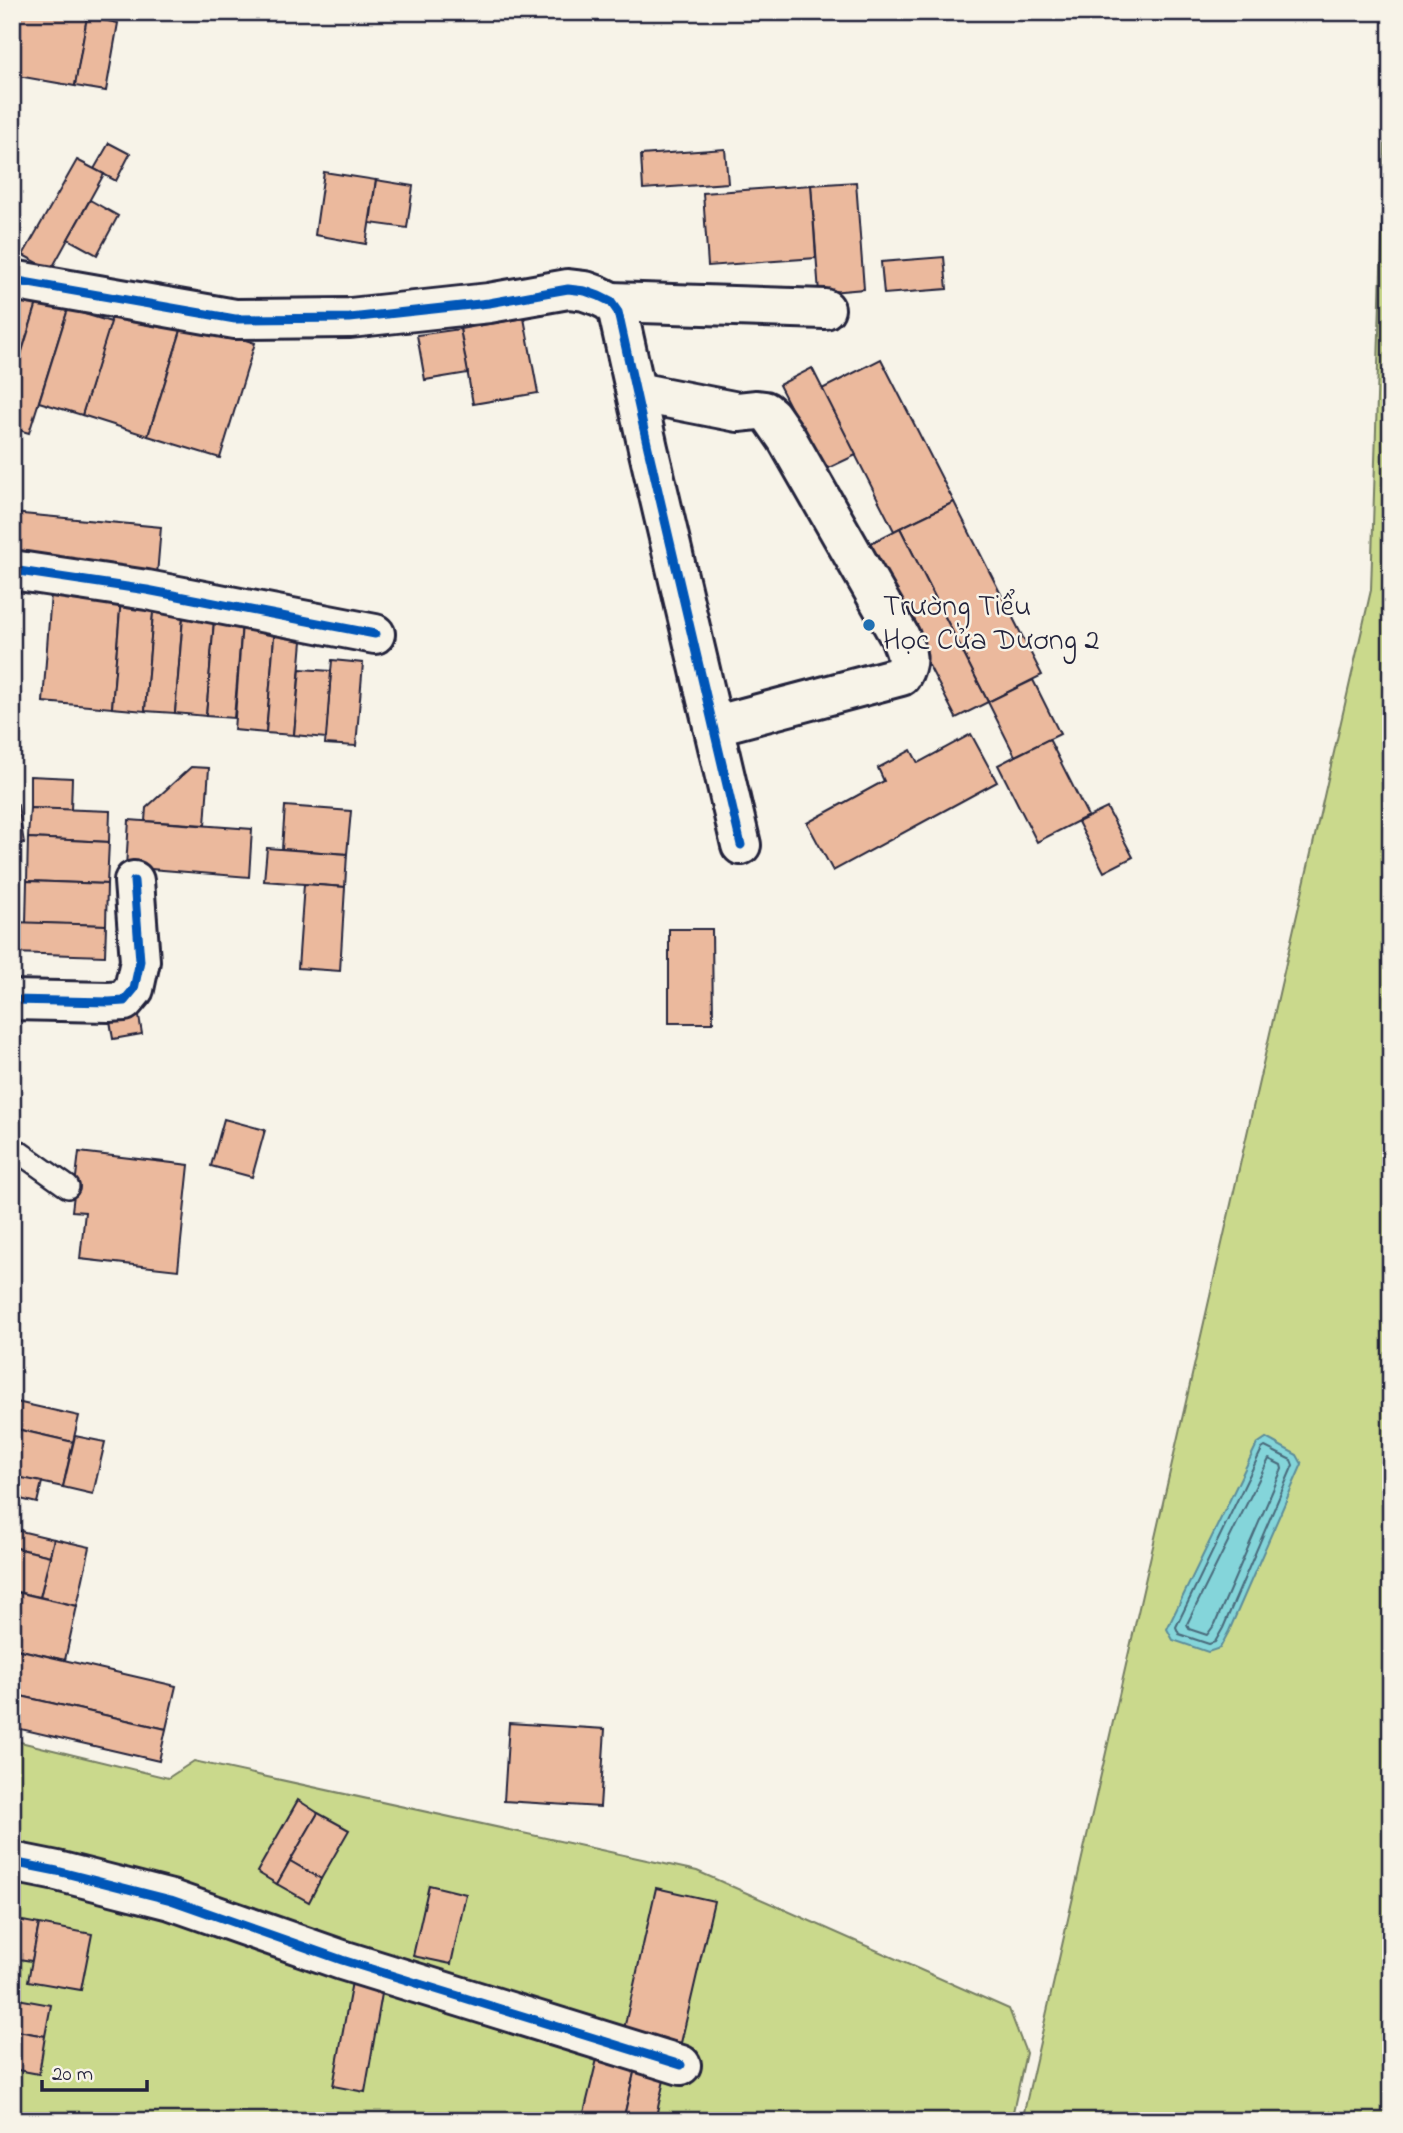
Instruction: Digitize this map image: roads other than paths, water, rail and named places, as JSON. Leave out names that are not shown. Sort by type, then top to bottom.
[{"type":"street","points":[[12,280],[235,319],[350,318],[489,303],[568,289],[585,290],[611,302],[825,309]]},
{"type":"street","points":[[611,302],[618,312],[741,845]]},
{"type":"street","points":[[636,392],[738,412],[765,411],[771,415],[900,637],[906,653],[907,666],[901,676],[713,726]]},
{"type":"street","points":[[12,570],[147,590],[374,634]]},
{"type":"street","points":[[12,999],[109,1003],[124,1001],[134,989],[140,961],[134,881]]},
{"type":"street","points":[[12,1862],[171,1900],[342,1960],[681,2065]]},
{"type":"lane","points":[[12,1147],[68,1188]]},
{"type":"water","points":[[1266,1438],[1297,1455],[1302,1464],[1229,1631],[1220,1648],[1208,1652],[1173,1640],[1167,1629],[1257,1444]]},
{"type":"place","name":"Trường Tiểu Học Cửa Dương 2","points":[[869,625]]}]
